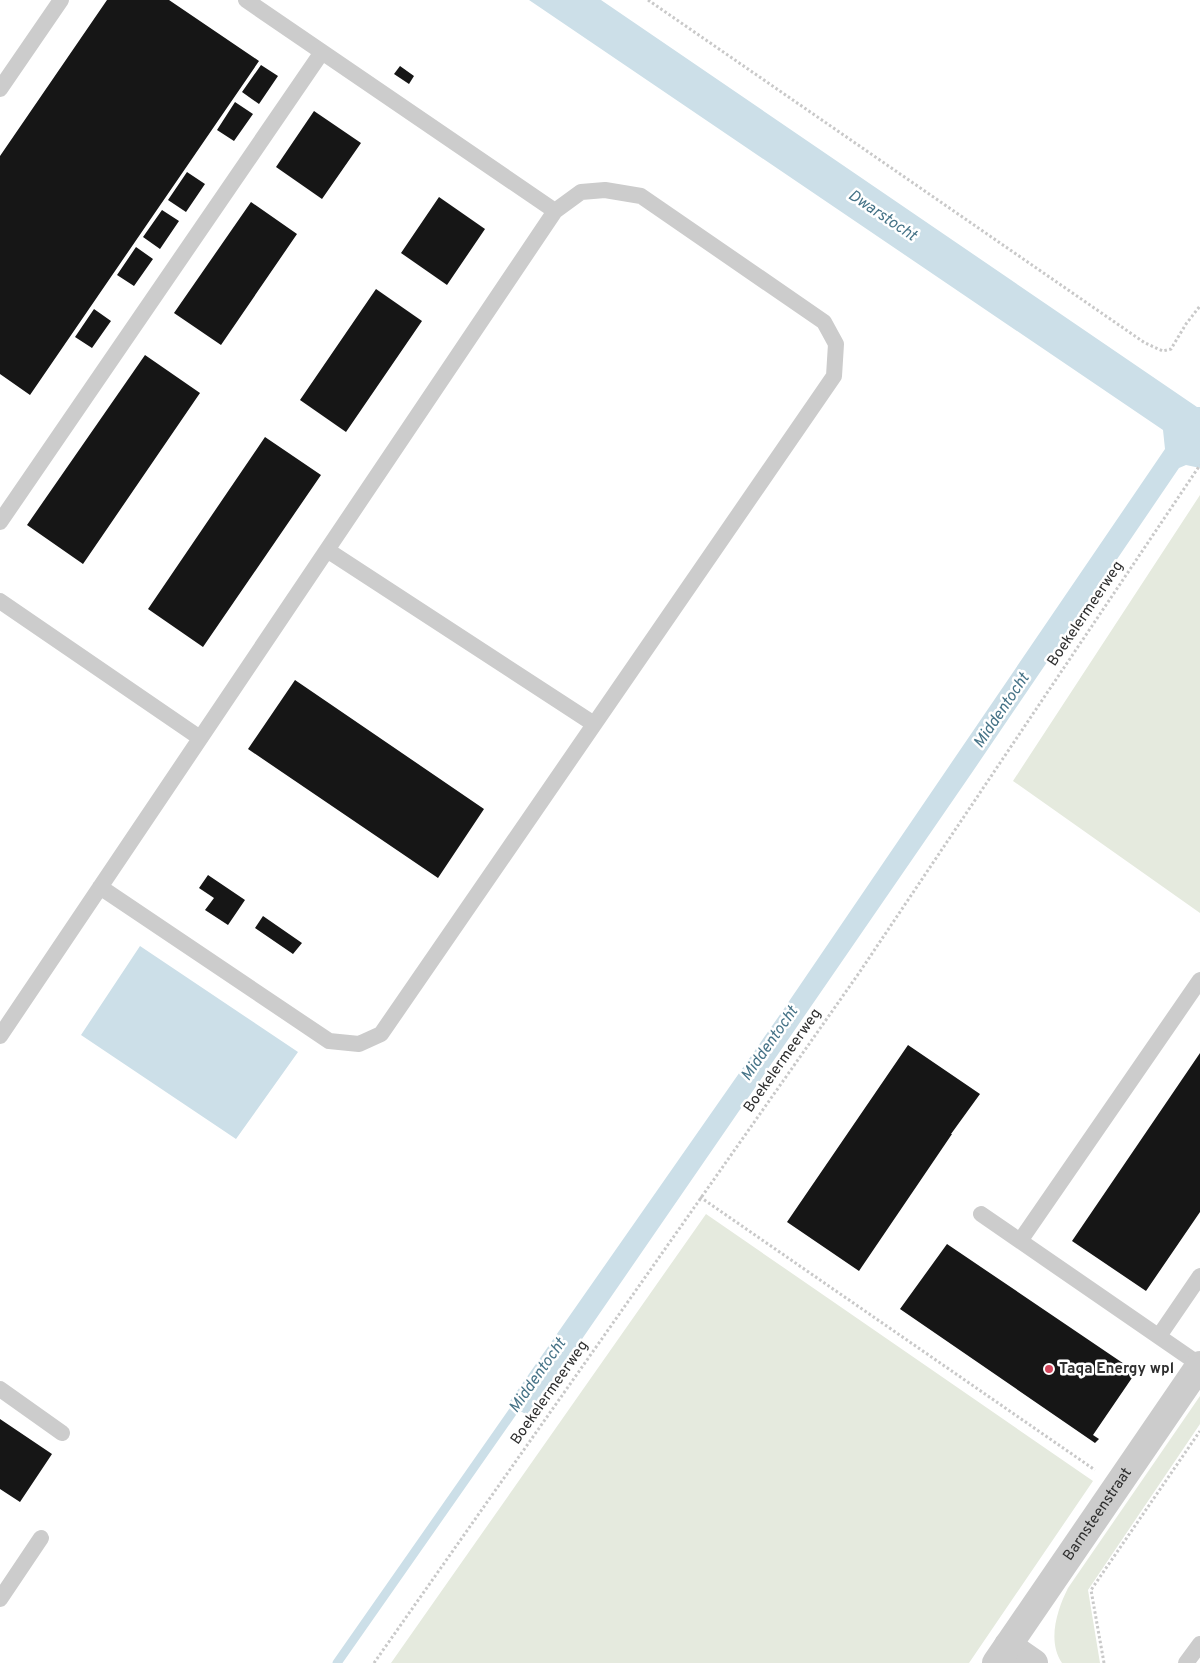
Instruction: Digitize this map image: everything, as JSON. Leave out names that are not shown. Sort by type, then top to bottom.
[{"type":"street","name":"Barnsteenstraat","points":[[1002,1654],[1200,1365]]},
{"type":"street","points":[[1002,1654],[1034,1663]]},
{"type":"lane","points":[[0,89],[61,0]]},
{"type":"lane","points":[[246,0],[555,211]]},
{"type":"lane","points":[[0,522],[322,52]]},
{"type":"lane","points":[[0,1036],[100,887],[200,738],[555,211],[581,192],[605,190],[640,196],[824,322],[836,344],[834,376],[382,1034],[360,1044],[329,1041],[100,887]]},
{"type":"lane","points":[[327,550],[594,724]]},
{"type":"lane","points":[[0,602],[200,738]]},
{"type":"lane","points":[[1020,1241],[1200,980]]},
{"type":"lane","points":[[981,1214],[1200,1365]]},
{"type":"lane","points":[[1158,1336],[1200,1276]]},
{"type":"lane","points":[[0,1389],[62,1433]]},
{"type":"lane","points":[[0,1599],[41,1538]]},
{"type":"lane","points":[[1186,1663],[1200,1644]]},
{"type":"path","points":[[648,0],[1145,342],[1163,351],[1171,349],[1186,324],[1200,306]]},
{"type":"path","name":"Boekelermeerweg","points":[[374,1663],[859,973],[1200,465]]},
{"type":"path","points":[[700,1197],[1118,1486]]},
{"type":"path","points":[[1104,1663],[1091,1590],[1200,1431]]},
{"type":"shaded area","points":[[1200,495],[1200,913],[1013,781]]},
{"type":"shaded area","points":[[706,1214],[1093,1481],[969,1663],[391,1663]]},
{"type":"shaded area","points":[[1200,1396],[1200,1424],[1088,1590],[1100,1663],[1062,1663],[1055,1645],[1054,1635],[1057,1616],[1068,1588]]},
{"type":"water","name":"Dwarstocht","points":[[529,0],[601,0],[1197,407],[1200,407],[1200,468],[1186,465],[1179,468],[529,1416],[508,1404],[779,1016],[1165,449],[1163,430]]},
{"type":"water","points":[[140,946],[298,1052],[236,1139],[81,1035]]},
{"type":"building","points":[[107,0],[169,0],[259,61],[30,395],[0,374],[0,156]]},
{"type":"building","points":[[261,65],[278,76],[259,104],[242,92]]},
{"type":"building","points":[[400,66],[414,76],[409,84],[394,74]]},
{"type":"building","points":[[235,102],[253,114],[234,141],[217,130]]},
{"type":"building","points":[[314,111],[361,143],[322,199],[276,167]]},
{"type":"building","points":[[187,172],[205,184],[186,212],[168,200]]},
{"type":"building","points":[[439,197],[485,229],[447,285],[401,253]]},
{"type":"building","points":[[251,202],[297,234],[221,345],[174,313]]},
{"type":"building","points":[[162,210],[179,221],[160,249],[143,237]]},
{"type":"building","points":[[136,247],[153,259],[134,286],[117,275]]},
{"type":"building","points":[[376,289],[422,321],[346,432],[300,400]]},
{"type":"building","points":[[94,309],[111,321],[92,348],[75,337]]},
{"type":"building","points":[[145,355],[200,393],[83,564],[27,525]]},
{"type":"building","points":[[265,437],[321,475],[203,647],[148,609]]},
{"type":"building","points":[[295,680],[484,809],[438,878],[248,749]]},
{"type":"building","points":[[208,875],[245,900],[228,925],[205,910],[214,898],[199,888]]},
{"type":"building","points":[[263,916],[302,943],[293,954],[255,928]]},
{"type":"building","points":[[908,1045],[980,1094],[859,1271],[787,1222]]},
{"type":"building","points":[[1200,1053],[1200,1212],[1146,1291],[1072,1241]]},
{"type":"building","points":[[947,1244],[1136,1372],[1093,1435],[1099,1439],[1095,1443],[900,1309]]},
{"type":"building","points":[[0,1419],[52,1454],[20,1502],[0,1489]]},
{"type":"waterway","name":"Middentocht","points":[[337,1663],[521,1400]]},
{"type":"place","name":"Taqa Energy wpl","points":[[1049,1369]]}]
